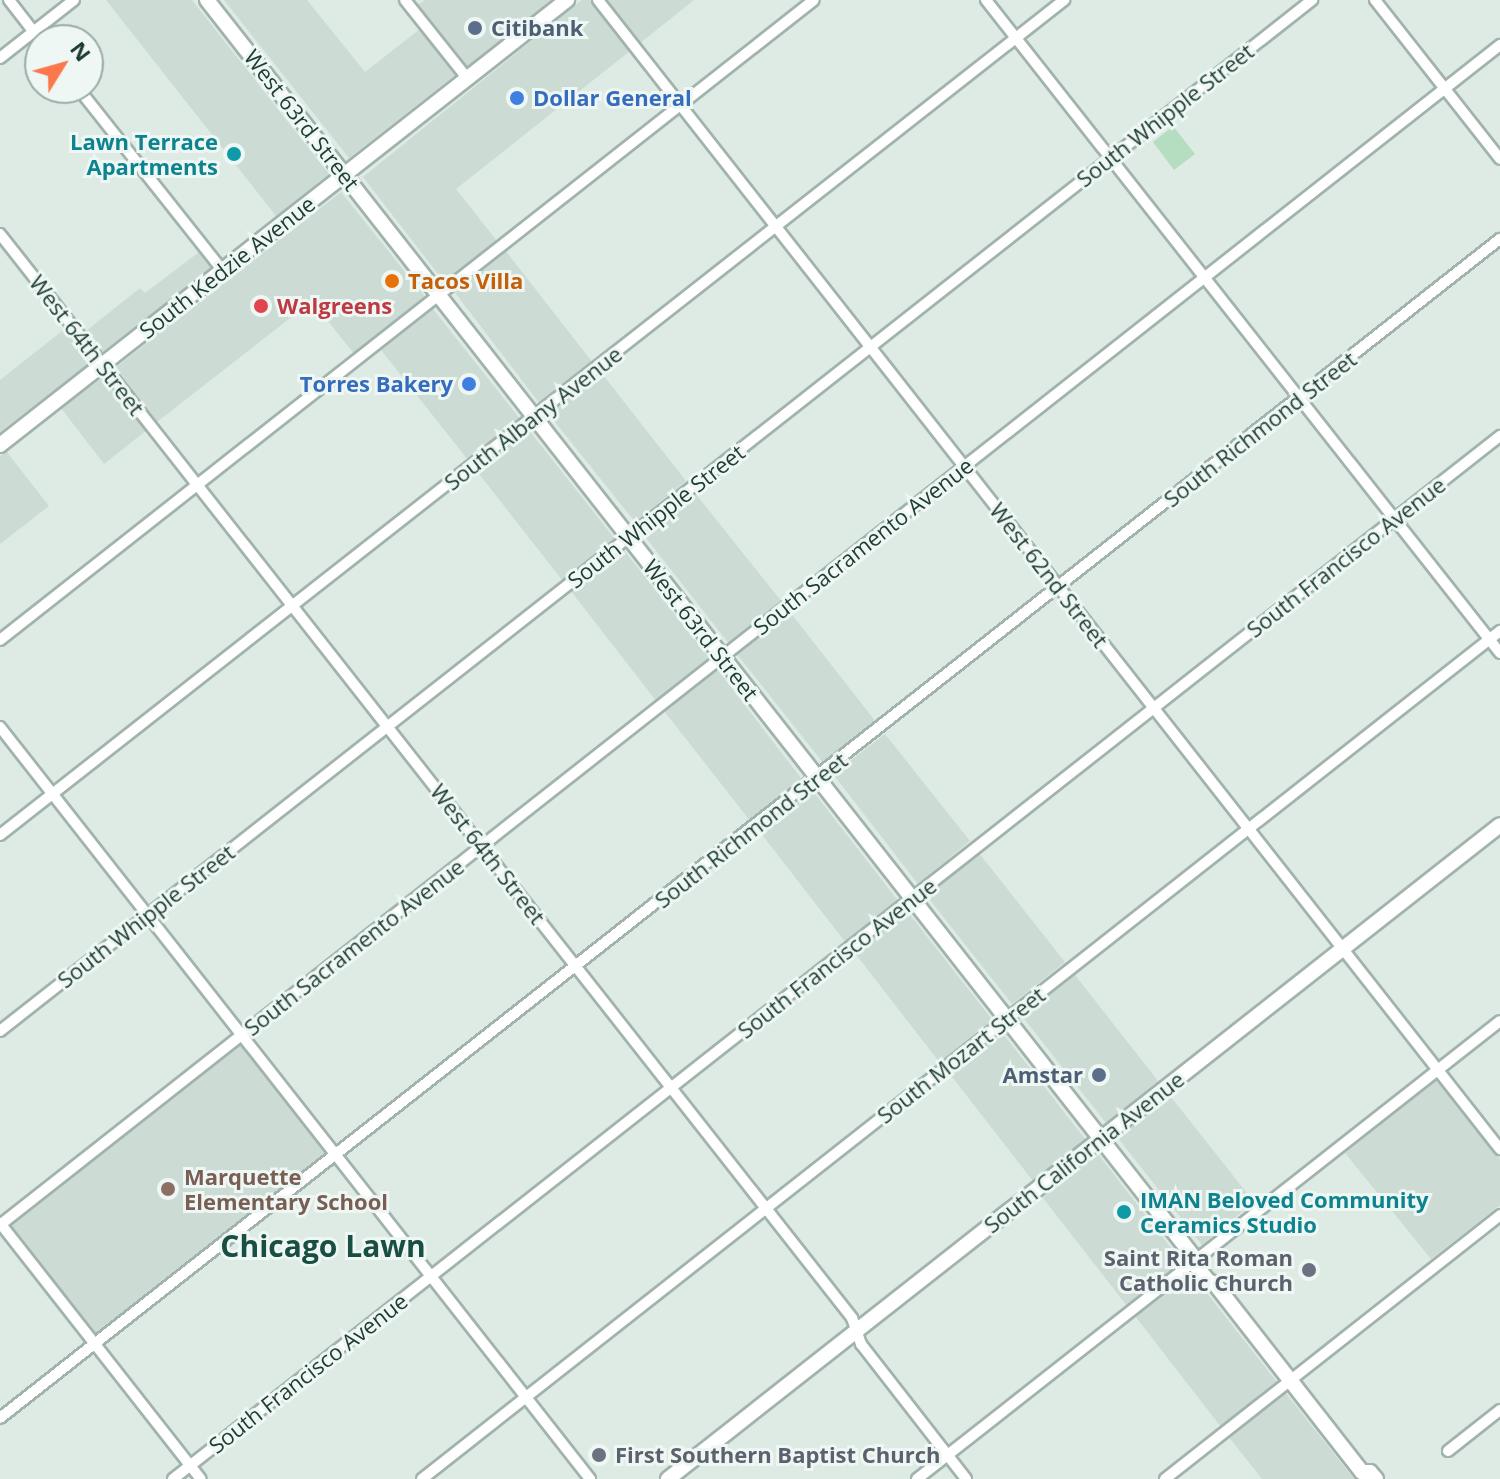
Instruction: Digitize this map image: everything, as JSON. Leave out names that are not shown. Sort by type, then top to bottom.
[{"type":"main road","name":"West 63rd Street","points":[[207,0],[1196,1260],[1203,1260],[1215,1275],[1215,1284],[1366,1477]]},
{"type":"main road","name":"South Kedzie Avenue","points":[[0,445],[567,0]]},
{"type":"main road","name":"South California Avenue","points":[[668,1479],[1500,825]]},
{"type":"street","points":[[9,0],[28,24]]},
{"type":"street","points":[[49,24],[74,0]]},
{"type":"street","points":[[405,0],[467,78]]},
{"type":"street","name":"West 62nd Street","points":[[598,0],[1500,1149]]},
{"type":"street","points":[[0,640],[814,0]]},
{"type":"street","points":[[986,0],[1500,653]]},
{"type":"street","name":"South Albany Avenue","points":[[0,835],[1064,0]]},
{"type":"street","name":"South Whipple Street","points":[[0,1031],[1312,0]]},
{"type":"street","points":[[1375,0],[1500,159]]},
{"type":"street","points":[[0,58],[24,44]]},
{"type":"street","name":"South Sacramento Avenue","points":[[0,1224],[1500,45]]},
{"type":"street","points":[[91,104],[223,271]]},
{"type":"street","name":"West 64th Street","points":[[0,234],[852,1318],[861,1344],[966,1479]]},
{"type":"street","name":"South Richmond Street","points":[[0,1418],[1500,239]]},
{"type":"street","name":"South Francisco Avenue","points":[[173,1479],[1500,436]]},
{"type":"street","name":"South Mozart Street","points":[[422,1479],[1500,631]]},
{"type":"street","points":[[0,727],[590,1479]]},
{"type":"street","points":[[917,1479],[1500,1021]]},
{"type":"street","points":[[1165,1479],[1500,1215]]},
{"type":"street","points":[[0,1224],[201,1479]]},
{"type":"street","points":[[1448,1451],[1500,1410]]},
{"type":"shaded area","points":[[106,0],[192,0],[329,174],[276,216]]},
{"type":"shaded area","points":[[224,0],[307,0],[365,72],[420,29],[455,75],[349,158]]},
{"type":"shaded area","points":[[425,0],[552,0],[468,67],[418,5]]},
{"type":"shaded area","points":[[582,0],[590,0],[630,51],[456,189],[497,241],[445,283],[363,177]]},
{"type":"shaded area","points":[[605,0],[694,0],[639,44]]},
{"type":"shaded area","points":[[341,192],[426,298],[355,355],[312,301],[157,422],[115,368]]},
{"type":"shaded area","points":[[505,250],[593,363],[540,404],[453,290]]},
{"type":"shaded area","points":[[199,252],[212,268],[102,352],[86,331],[140,288],[145,293]]},
{"type":"shaded area","points":[[433,309],[520,419],[468,460],[381,350]]},
{"type":"shaded area","points":[[66,328],[92,361],[0,432],[0,380]]},
{"type":"shaded area","points":[[600,371],[686,481],[635,522],[547,412]]},
{"type":"shaded area","points":[[105,376],[147,430],[104,464],[61,408]]},
{"type":"shaded area","points":[[528,429],[615,539],[562,580],[476,470]]},
{"type":"shaded area","points":[[6,451],[49,506],[0,544],[0,456]]},
{"type":"shaded area","points":[[695,493],[782,602],[730,645],[643,534]]},
{"type":"shaded area","points":[[623,549],[710,659],[657,702],[570,590]]},
{"type":"shaded area","points":[[790,612],[876,722],[824,764],[736,653]]},
{"type":"shaded area","points":[[717,669],[804,782],[751,822],[664,711]]},
{"type":"shaded area","points":[[885,734],[970,841],[918,884],[833,774]]},
{"type":"shaded area","points":[[812,790],[899,902],[846,943],[759,831]]},
{"type":"shaded area","points":[[979,853],[1065,962],[1012,1004],[926,895]]},
{"type":"shaded area","points":[[907,911],[994,1022],[940,1063],[854,952]]},
{"type":"shaded area","points":[[1075,975],[1158,1081],[1106,1123],[1022,1016]]},
{"type":"shaded area","points":[[1001,1031],[1085,1139],[1033,1181],[949,1073]]},
{"type":"shaded area","name":"Marquette Elementary School","points":[[240,1044],[327,1154],[96,1335],[9,1224]]},
{"type":"shaded area","points":[[1437,1079],[1500,1159],[1500,1205],[1431,1259],[1345,1153]]},
{"type":"shaded area","points":[[1171,1097],[1254,1202],[1202,1245],[1118,1138]]},
{"type":"shaded area","points":[[1098,1154],[1182,1262],[1127,1306],[1043,1198]]},
{"type":"shaded area","points":[[1191,1273],[1277,1382],[1221,1427],[1135,1316]]},
{"type":"shaded area","points":[[1285,1392],[1354,1479],[1262,1479],[1228,1436]]},
{"type":"green space","points":[[1173,126],[1195,154],[1174,170],[1153,142]]},
{"type":"place","name":"Citibank","points":[[475,28]]},
{"type":"place","name":"Dollar General","points":[[517,98]]},
{"type":"place","name":"Lawn Terrace Apartments","points":[[234,154]]},
{"type":"place","name":"Tacos Villa","points":[[392,281]]},
{"type":"place","name":"Walgreens","points":[[261,306]]},
{"type":"place","name":"Torres Bakery","points":[[469,384]]},
{"type":"place","name":"Amstar","points":[[1099,1075]]},
{"type":"place","name":"Marquette Elementary School","points":[[168,1189]]},
{"type":"place","name":"IMAN Beloved Community Ceramics Studio","points":[[1124,1212]]},
{"type":"place","name":"Saint Rita Roman Catholic Church","points":[[1309,1270]]},
{"type":"place","name":"First Southern Baptist Church","points":[[599,1455]]},
{"type":"district","name":"Chicago Lawn","points":[[323,1246]]}]
